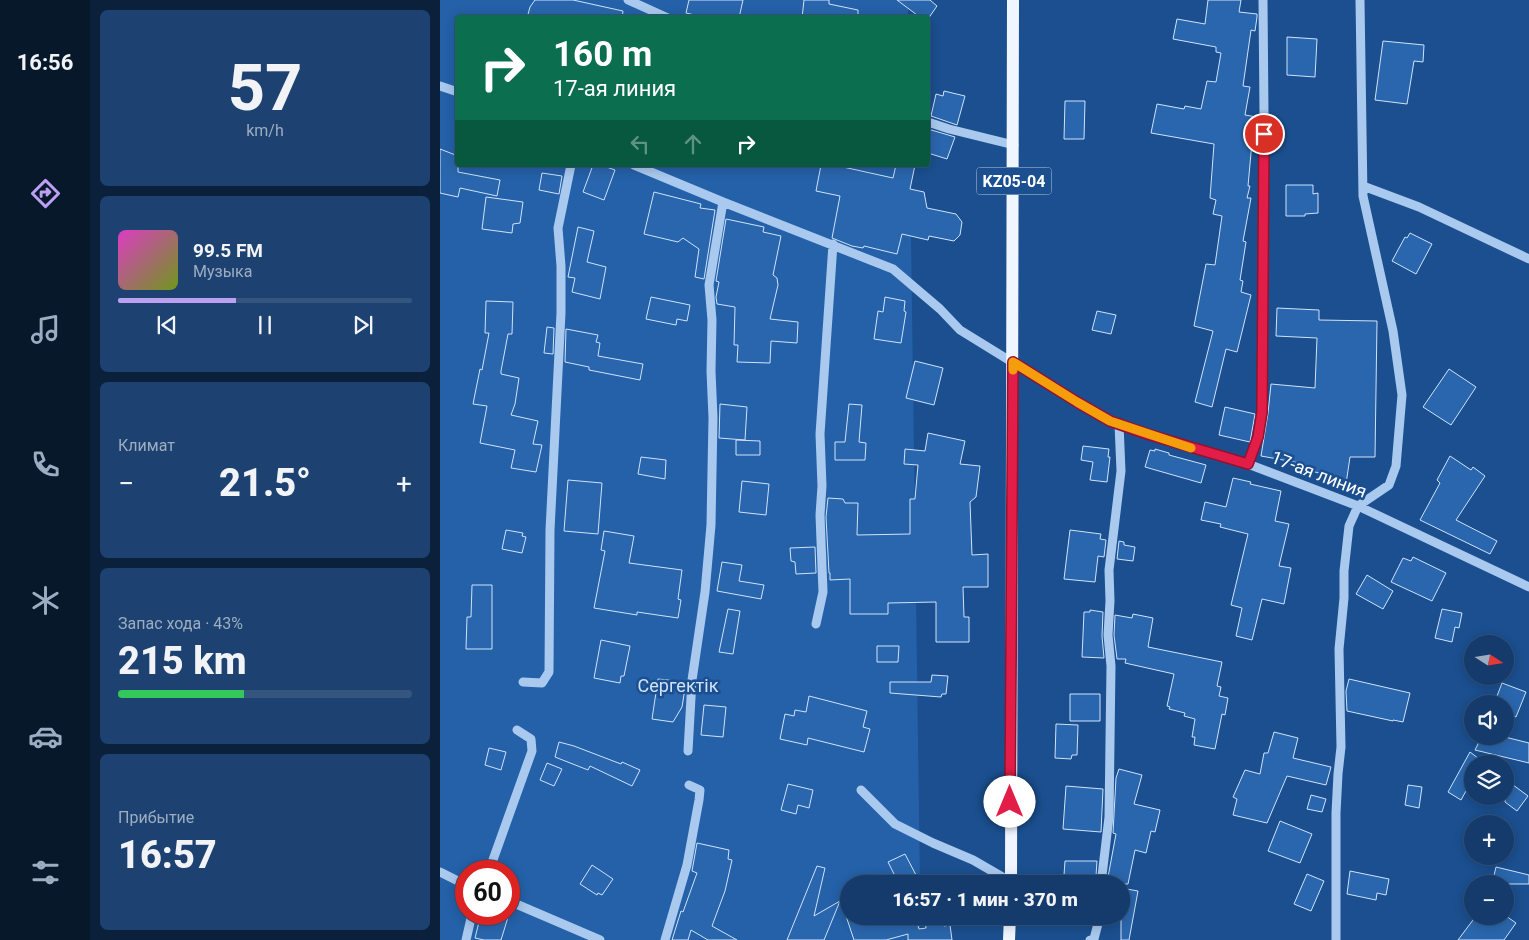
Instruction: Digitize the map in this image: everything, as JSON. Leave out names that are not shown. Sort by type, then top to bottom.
[{"type":"main road","name":"KZ05-04","points":[[1011,875],[1013,0]]},
{"type":"main road","points":[[1010,925],[1010,940]]},
{"type":"street","points":[[628,0],[661,15]]},
{"type":"street","points":[[1248,464],[1258,437],[1262,412],[1263,0]]},
{"type":"street","points":[[1336,940],[1336,813],[1341,747],[1339,649],[1349,526],[1358,506],[1389,485],[1396,466],[1402,394],[1393,331],[1363,196],[1360,0]]},
{"type":"street","points":[[440,86],[455,91]]},
{"type":"street","points":[[930,123],[1014,146]]},
{"type":"street","points":[[523,682],[542,684],[549,672],[550,530],[561,313],[561,266],[558,228],[571,167]]},
{"type":"street","name":"17-ая линия","points":[[639,167],[893,269],[940,309],[960,330],[1077,402],[1119,424],[1212,455],[1248,464],[1358,506],[1529,587]]},
{"type":"street","points":[[1362,186],[1419,207],[1529,259]]},
{"type":"street","points":[[688,751],[692,680],[705,592],[711,525],[713,418],[711,371],[712,320],[709,285],[723,202]]},
{"type":"street","points":[[816,624],[823,592],[820,516],[822,486],[820,434],[833,244]]},
{"type":"street","points":[[1102,875],[1109,817],[1111,666],[1108,635],[1109,570],[1121,471],[1119,424]]},
{"type":"street","points":[[493,860],[532,751],[532,739],[518,730]]},
{"type":"street","points":[[664,940],[687,865],[699,800],[700,790],[689,785]]},
{"type":"street","points":[[861,790],[895,824],[973,860],[998,875]]},
{"type":"street","points":[[440,872],[455,880]]},
{"type":"street","points":[[520,906],[600,940]]},
{"type":"street","points":[[466,940],[469,925]]},
{"type":"street","points":[[1090,940],[1094,939],[1098,925]]},
{"type":"green space","name":"Сергектік","points":[[440,0],[908,0],[908,15],[455,15],[455,167],[910,167],[920,875],[840,875],[840,925],[920,925],[920,940],[440,940]]},
{"type":"building","points":[[535,0],[573,0],[623,11],[622,15],[528,15]]},
{"type":"building","points":[[689,0],[743,0],[740,15],[695,15],[686,13]]},
{"type":"building","points":[[804,0],[829,0],[829,4],[858,10],[858,15],[802,15]]},
{"type":"building","points":[[897,0],[930,0],[937,6],[930,16],[917,15]]},
{"type":"building","points":[[1208,0],[1241,0],[1239,12],[1257,14],[1255,31],[1251,30],[1243,86],[1250,87],[1245,115],[1257,117],[1255,131],[1253,131],[1248,186],[1250,186],[1247,198],[1251,198],[1243,241],[1246,242],[1240,280],[1243,281],[1241,292],[1251,295],[1237,352],[1226,349],[1212,407],[1195,402],[1213,331],[1194,326],[1206,264],[1215,265],[1222,216],[1213,214],[1216,200],[1210,198],[1214,144],[1151,133],[1157,104],[1184,109],[1185,106],[1201,109],[1207,81],[1216,82],[1221,53],[1216,52],[1216,47],[1173,39],[1177,19],[1205,24]]},
{"type":"building","points":[[1287,37],[1317,39],[1315,77],[1287,75]]},
{"type":"building","points":[[1383,41],[1424,45],[1423,62],[1414,61],[1407,104],[1375,100]]},
{"type":"building","points":[[944,91],[965,96],[957,125],[931,116],[936,94],[943,96]]},
{"type":"building","points":[[1065,101],[1085,101],[1084,139],[1064,139]]},
{"type":"building","points":[[930,130],[955,137],[947,159],[930,154]]},
{"type":"building","points":[[440,149],[455,155],[455,167],[458,167],[458,172],[500,180],[497,196],[460,188],[458,197],[440,193]]},
{"type":"building","points":[[592,167],[607,167],[615,170],[604,200],[583,192]]},
{"type":"building","points":[[821,167],[843,167],[893,178],[896,167],[915,167],[910,189],[924,192],[927,208],[956,214],[962,222],[960,235],[954,241],[929,236],[928,240],[902,234],[897,254],[864,246],[863,248],[852,246],[832,238],[840,196],[816,191]]},
{"type":"building","points":[[542,173],[562,176],[559,194],[539,190]]},
{"type":"building","points":[[1286,185],[1313,185],[1313,194],[1318,193],[1318,213],[1305,214],[1305,216],[1286,216]]},
{"type":"building","points":[[654,192],[701,204],[700,208],[715,210],[704,279],[695,277],[699,249],[683,238],[678,242],[644,234]]},
{"type":"building","points":[[486,197],[523,202],[520,223],[513,224],[512,233],[482,229]]},
{"type":"building","points":[[726,219],[764,227],[763,232],[781,236],[773,275],[777,278],[778,285],[770,319],[798,322],[797,343],[771,341],[770,363],[737,362],[738,345],[734,345],[735,307],[717,304],[716,297],[719,282],[716,281]]},
{"type":"building","points":[[578,227],[594,231],[587,262],[606,267],[600,299],[572,292],[575,278],[568,277]]},
{"type":"building","points":[[1410,233],[1432,244],[1416,274],[1392,261],[1405,237],[1407,238]]},
{"type":"building","points":[[651,297],[690,305],[687,321],[677,319],[676,325],[646,319]]},
{"type":"building","points":[[885,297],[905,301],[904,311],[906,312],[901,343],[874,339],[878,311],[883,312]]},
{"type":"building","points":[[486,301],[513,302],[512,334],[508,334],[501,374],[519,378],[515,404],[511,415],[538,421],[533,444],[542,445],[536,472],[511,468],[515,450],[480,443],[487,406],[473,404],[489,333],[485,333]]},
{"type":"building","points":[[1277,308],[1319,310],[1319,320],[1377,321],[1375,457],[1350,457],[1346,484],[1329,481],[1330,476],[1304,469],[1305,464],[1261,456],[1271,384],[1315,388],[1317,338],[1276,336]]},
{"type":"building","points":[[1097,311],[1116,315],[1111,334],[1092,330]]},
{"type":"building","points":[[547,327],[554,328],[553,354],[544,353]]},
{"type":"building","points":[[566,329],[598,335],[596,342],[600,343],[598,356],[643,364],[640,380],[589,370],[589,367],[565,362]]},
{"type":"building","points":[[915,361],[943,368],[934,405],[906,398]]},
{"type":"building","points":[[1449,369],[1476,387],[1451,425],[1423,407]]},
{"type":"building","points":[[720,404],[747,407],[745,440],[719,438]]},
{"type":"building","points":[[849,404],[862,405],[859,442],[866,443],[865,460],[835,460],[835,442],[845,442]]},
{"type":"building","points":[[1225,407],[1255,414],[1250,442],[1219,435]]},
{"type":"building","points":[[928,433],[965,441],[960,464],[980,466],[976,497],[970,502],[972,555],[988,554],[988,587],[963,587],[964,617],[969,617],[969,642],[936,642],[936,602],[888,603],[888,614],[850,614],[850,579],[830,580],[826,517],[828,498],[843,499],[845,503],[858,503],[857,535],[910,534],[910,499],[915,499],[918,465],[904,464],[905,449],[925,451]]},
{"type":"building","points":[[736,440],[760,441],[760,455],[736,455]]},
{"type":"building","points":[[1083,446],[1109,449],[1107,482],[1090,480],[1093,462],[1081,460]]},
{"type":"building","points":[[1155,449],[1169,453],[1169,455],[1206,465],[1201,483],[1145,467],[1150,450],[1155,451]]},
{"type":"building","points":[[1450,456],[1471,470],[1473,467],[1485,476],[1456,520],[1497,541],[1490,554],[1420,520],[1440,483],[1437,480]]},
{"type":"building","points":[[641,457],[666,460],[665,479],[638,474]]},
{"type":"building","points":[[1233,478],[1281,491],[1275,521],[1289,524],[1279,566],[1291,568],[1284,604],[1262,599],[1252,640],[1236,636],[1242,608],[1231,605],[1248,534],[1220,527],[1221,524],[1201,520],[1205,502],[1226,507]]},
{"type":"building","points":[[568,480],[602,483],[598,534],[564,531]]},
{"type":"building","points":[[742,481],[769,484],[766,515],[739,512]]},
{"type":"building","points":[[506,530],[523,533],[522,536],[526,537],[522,553],[502,549]]},
{"type":"building","points":[[1070,530],[1101,534],[1100,539],[1106,540],[1104,557],[1098,556],[1095,582],[1064,579]]},
{"type":"building","points":[[604,531],[634,536],[629,563],[682,570],[678,599],[681,600],[678,618],[637,612],[637,615],[594,608],[605,551],[601,550]]},
{"type":"building","points":[[1119,541],[1124,542],[1124,545],[1135,547],[1133,561],[1117,559]]},
{"type":"building","points":[[815,547],[816,573],[796,574],[795,562],[791,561],[790,548]]},
{"type":"building","points":[[1413,557],[1446,573],[1432,601],[1391,582],[1403,558],[1411,561]]},
{"type":"building","points":[[722,562],[742,565],[739,581],[764,585],[761,599],[717,591]]},
{"type":"building","points":[[1367,575],[1393,591],[1383,609],[1356,594]]},
{"type":"building","points":[[472,585],[492,585],[492,649],[466,649],[467,617],[471,617]]},
{"type":"building","points":[[728,609],[740,611],[733,654],[719,652]]},
{"type":"building","points":[[1442,609],[1462,613],[1459,628],[1455,627],[1452,642],[1435,638]]},
{"type":"building","points":[[1090,610],[1103,612],[1102,636],[1104,658],[1082,657],[1084,612],[1090,612]]},
{"type":"building","points":[[1133,614],[1153,618],[1148,647],[1222,662],[1217,686],[1221,687],[1219,696],[1228,698],[1225,715],[1222,714],[1215,749],[1194,745],[1195,737],[1192,737],[1195,719],[1184,716],[1185,713],[1169,709],[1170,707],[1167,706],[1174,674],[1125,663],[1126,659],[1117,659],[1114,635],[1115,615],[1132,618]]},
{"type":"building","points":[[601,640],[630,646],[624,676],[621,676],[620,683],[594,678]]},
{"type":"building","points":[[877,646],[899,646],[898,662],[877,662]]},
{"type":"building","points":[[932,675],[948,676],[946,694],[942,694],[941,697],[890,693],[890,682],[931,682]]},
{"type":"building","points":[[658,679],[686,682],[682,707],[673,722],[652,719]]},
{"type":"building","points":[[1349,679],[1410,693],[1403,722],[1347,711],[1346,691]]},
{"type":"building","points":[[1501,685],[1507,685],[1526,692],[1516,717],[1514,716],[1514,695],[1497,695]]},
{"type":"building","points":[[1070,694],[1100,694],[1100,721],[1070,721]]},
{"type":"building","points":[[809,696],[867,711],[863,727],[870,729],[864,752],[808,738],[807,745],[780,739],[785,714],[794,716],[795,710],[806,712]]},
{"type":"building","points":[[704,705],[726,707],[723,737],[701,735]]},
{"type":"building","points":[[1056,724],[1078,725],[1077,755],[1072,755],[1071,759],[1055,758]]},
{"type":"building","points":[[1274,732],[1298,738],[1293,758],[1331,767],[1326,785],[1287,776],[1267,823],[1233,815],[1237,799],[1233,797],[1245,770],[1260,774],[1264,753],[1268,753]]},
{"type":"building","points":[[1514,739],[1529,743],[1529,763],[1514,759],[1514,755],[1496,755],[1475,750],[1478,745],[1514,745]]},
{"type":"building","points":[[559,742],[621,764],[622,762],[640,770],[632,786],[590,766],[588,770],[555,757]]},
{"type":"building","points":[[489,748],[506,752],[501,770],[485,765]]},
{"type":"building","points":[[547,763],[562,769],[554,786],[540,780]]},
{"type":"building","points":[[1464,763],[1464,795],[1461,800],[1448,792]]},
{"type":"building","points":[[1119,769],[1142,775],[1134,804],[1160,810],[1155,832],[1151,831],[1146,853],[1135,850],[1130,875],[1108,875],[1116,834],[1113,833],[1116,778]]},
{"type":"building","points":[[788,784],[813,790],[809,808],[798,805],[796,814],[781,810]]},
{"type":"building","points":[[1408,785],[1422,787],[1419,808],[1405,805]]},
{"type":"building","points":[[1066,786],[1103,789],[1101,832],[1063,829]]},
{"type":"building","points":[[1514,786],[1528,796],[1517,811],[1509,805],[1514,805]]},
{"type":"building","points":[[1311,795],[1326,799],[1322,812],[1307,809]]},
{"type":"building","points":[[1280,821],[1312,834],[1300,863],[1268,851]]},
{"type":"building","points":[[697,843],[729,850],[728,859],[732,860],[725,891],[712,926],[737,940],[708,940],[691,930],[688,940],[672,940],[681,911],[683,912],[697,873],[692,871]]},
{"type":"building","points":[[905,854],[916,875],[894,875],[888,862]]},
{"type":"building","points":[[1065,861],[1097,861],[1096,875],[1064,875]]},
{"type":"building","points":[[592,865],[613,879],[602,895],[598,893],[597,895],[580,884]]},
{"type":"building","points":[[817,866],[825,868],[814,916],[840,901],[824,940],[787,940]]},
{"type":"building","points":[[1496,867],[1529,875],[1529,884],[1514,884],[1514,875],[1494,875]]},
{"type":"building","points":[[1350,871],[1389,879],[1386,895],[1377,893],[1376,900],[1347,894]]},
{"type":"building","points":[[1307,874],[1324,881],[1311,911],[1294,904]]},
{"type":"building","points":[[1130,890],[1138,891],[1129,940],[1121,940],[1121,925],[1130,925]]},
{"type":"building","points":[[1514,922],[1516,923],[1504,940],[1458,940],[1469,925],[1514,925]]},
{"type":"building","points":[[478,925],[506,925],[501,940],[475,938]]},
{"type":"building","points":[[849,925],[918,925],[919,929],[926,928],[926,925],[950,925],[952,940],[908,940],[908,934],[886,940],[854,940]]},
{"type":"slow traffic","points":[[1013,370],[1013,362],[1110,421],[1191,448]]},
{"type":"route","points":[[1010,802],[1013,362],[1110,421],[1212,455],[1248,464],[1258,437],[1262,412],[1264,134]]}]
